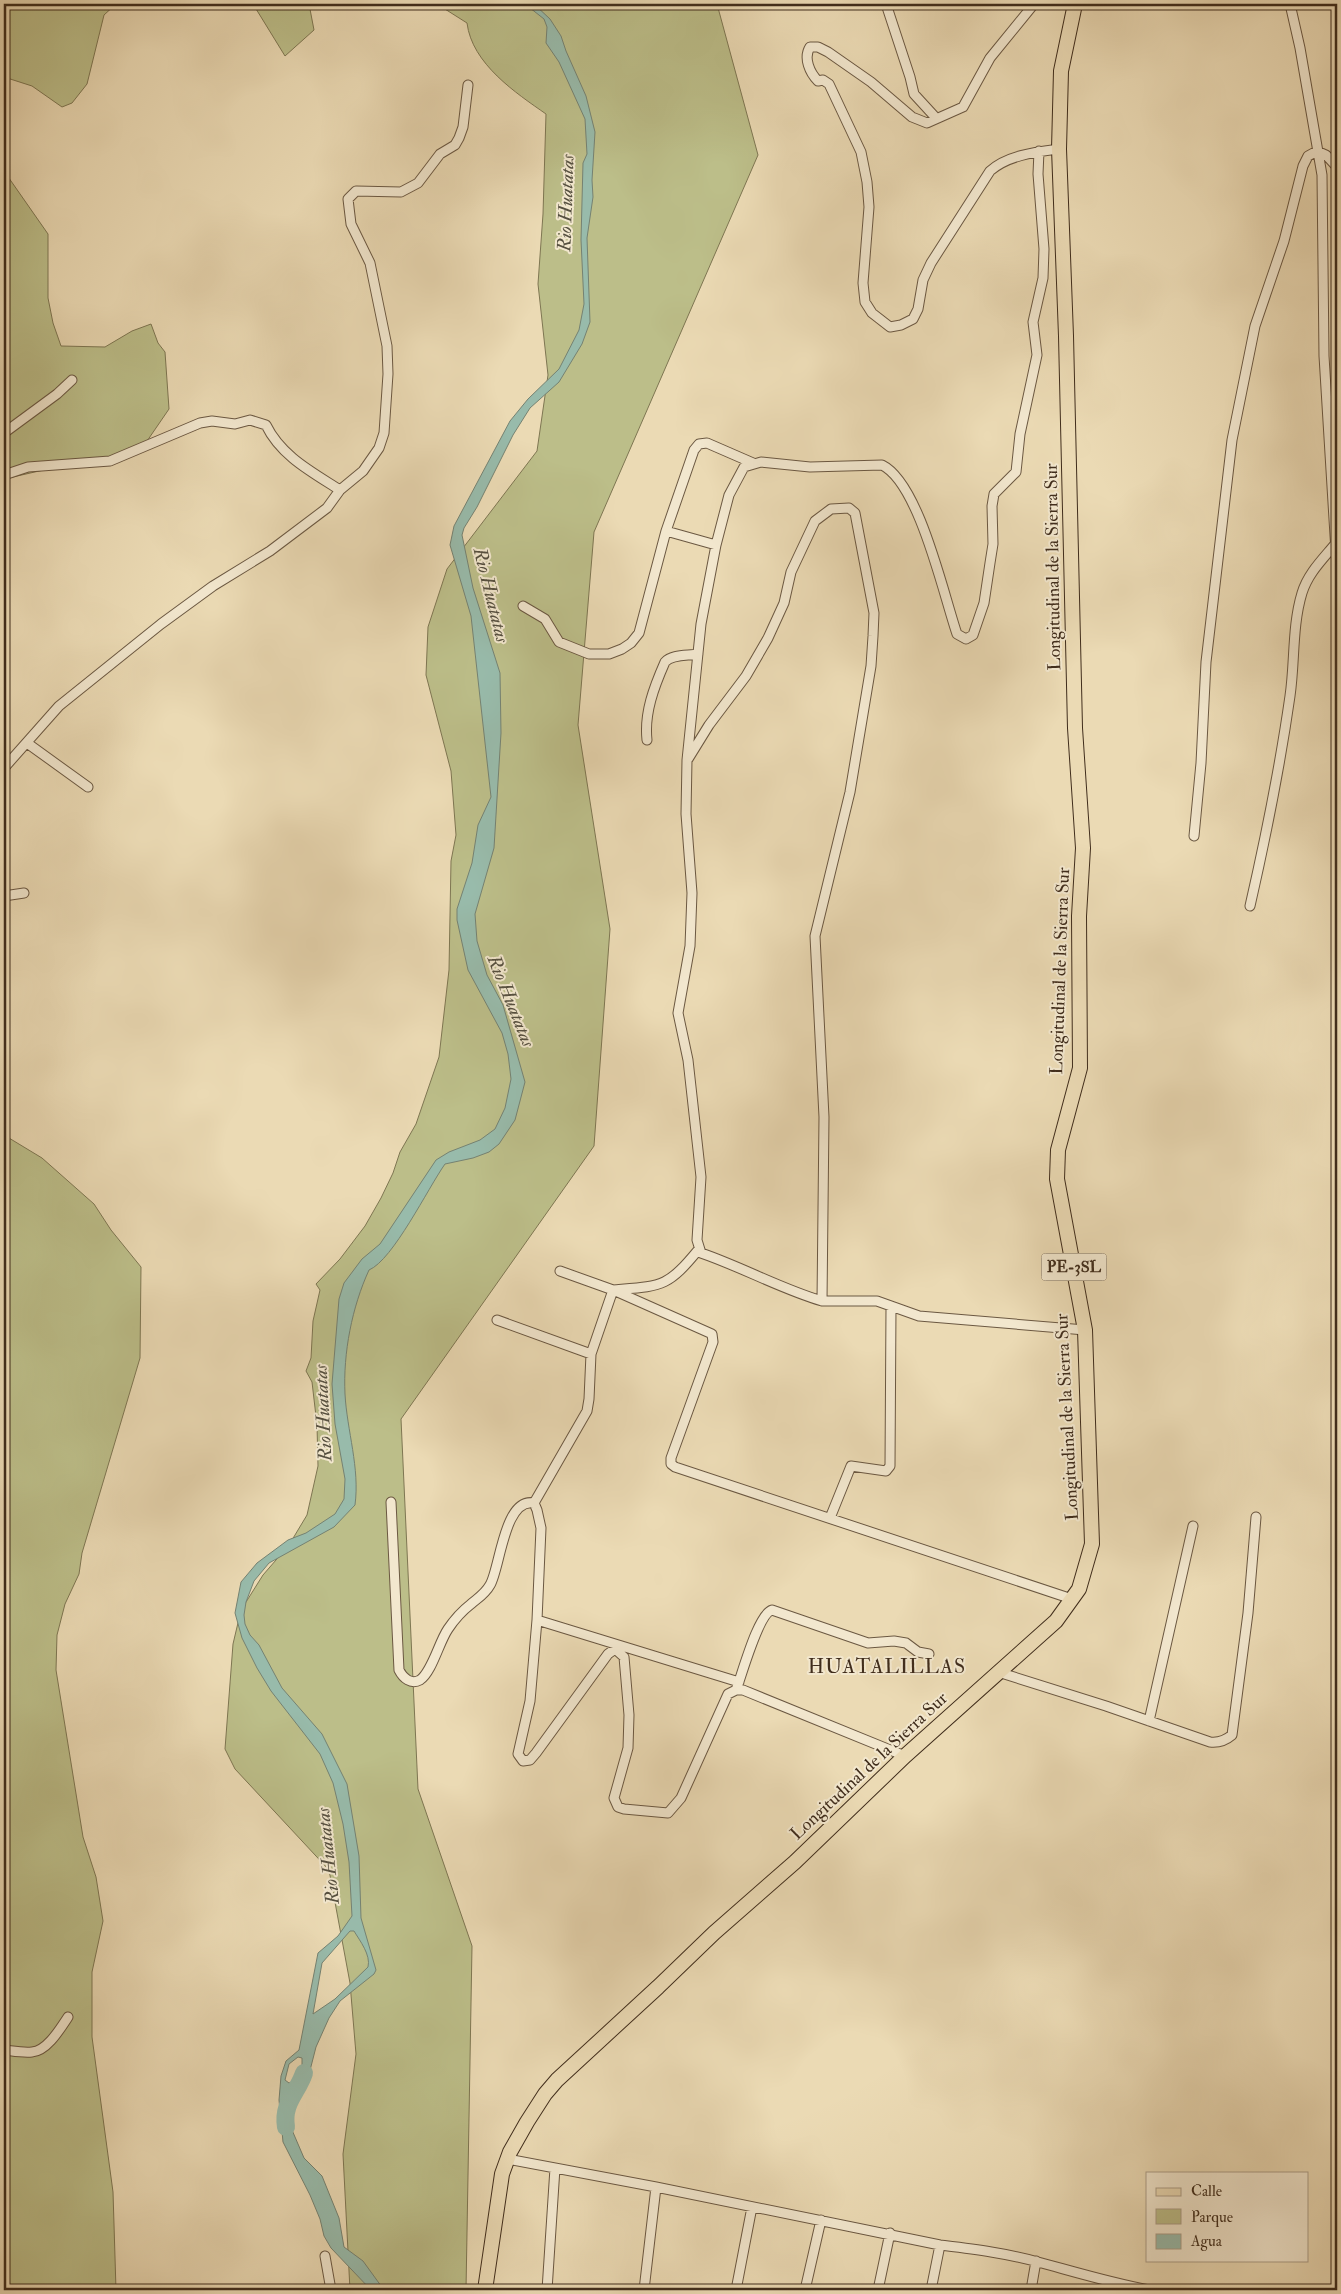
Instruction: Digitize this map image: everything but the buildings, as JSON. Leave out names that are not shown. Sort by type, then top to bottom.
[{"type":"main road","name":"Longitudinal de la Sierra Sur","points":[[485,2290],[502,2174],[507,2159],[545,2094],[557,2080],[714,1933],[795,1862],[905,1756],[1056,1621],[1079,1589],[1092,1544],[1085,1330],[1057,1179],[1058,1150],[1080,1068],[1079,916],[1083,848],[1075,728],[1066,336],[1059,150],[1061,71],[1075,4]]},
{"type":"street","points":[[886,4],[914,94],[936,118]]},
{"type":"street","points":[[1290,4],[1300,48],[1322,175],[1324,356],[1337,543],[1337,568]]},
{"type":"street","points":[[1030,5],[990,58],[963,107],[957,112],[927,122],[917,120],[871,82],[828,52],[815,46],[810,47],[807,52],[812,72],[818,81],[825,81],[832,88],[861,152],[869,206],[863,283],[865,302],[876,317],[890,327],[901,325],[913,319],[918,309],[923,280],[931,263],[990,171],[1000,163],[1039,152],[1059,150]]},
{"type":"street","points":[[4,768],[59,706],[193,600],[234,572],[270,551],[312,521],[327,508],[340,490],[363,471],[378,448],[384,433],[388,374],[387,346],[370,263],[351,224],[348,199],[356,191],[401,192],[418,183],[440,154],[455,145],[459,138],[463,127],[468,85]]},
{"type":"street","points":[[1318,151],[1326,155],[1337,168]]},
{"type":"street","points":[[1194,836],[1201,763],[1206,662],[1232,440],[1255,326],[1284,241],[1303,166],[1308,156],[1318,151]]},
{"type":"street","points":[[523,606],[545,619],[559,642],[589,654],[609,654],[622,649],[639,632],[666,531],[694,450],[699,444],[706,443],[753,463],[780,463],[810,467],[882,464],[889,468],[905,486],[916,509],[957,634],[966,638],[973,635],[984,603],[993,544],[992,506],[994,494],[1016,472],[1020,434],[1037,355],[1033,322],[1041,286],[1044,250],[1038,174],[1039,152]]},
{"type":"street","points":[[4,432],[58,394],[72,380]]},
{"type":"street","points":[[4,475],[28,467],[110,461],[200,423],[212,421],[235,424],[250,420],[266,425],[270,434],[292,459],[340,490]]},
{"type":"street","points":[[753,463],[744,467],[735,480],[716,545],[701,624],[687,760],[686,814],[692,892],[690,946],[678,1013],[688,1060],[701,1177],[697,1240],[699,1249],[702,1253],[753,1272],[800,1294],[822,1301],[877,1301],[919,1316],[1085,1330]]},
{"type":"street","points":[[687,760],[709,725],[746,676],[768,638],[784,603],[791,572],[815,521],[831,509],[849,508],[855,513],[857,521],[874,613],[871,666],[850,792],[815,936],[824,1117],[822,1301]]},
{"type":"street","points":[[666,531],[716,545]]},
{"type":"street","points":[[1250,906],[1277,778],[1290,694],[1295,627],[1302,593],[1311,573],[1337,543]]},
{"type":"street","points":[[647,740],[648,706],[665,662],[671,657],[686,657],[698,654]]},
{"type":"street","points":[[27,743],[88,787]]},
{"type":"street","points":[[4,896],[24,893]]},
{"type":"street","points":[[613,1290],[656,1287],[674,1277],[699,1249]]},
{"type":"street","points":[[560,1271],[613,1290],[712,1334],[713,1342],[671,1458],[671,1464],[681,1469],[1072,1599]]},
{"type":"street","points":[[534,1503],[587,1411],[591,1354],[613,1290]]},
{"type":"street","points":[[830,1518],[851,1466],[886,1471],[890,1466],[890,1307]]},
{"type":"street","points":[[497,1320],[591,1354]]},
{"type":"street","points":[[391,1502],[399,1670],[403,1678],[410,1682],[419,1680],[425,1674],[447,1630],[461,1613],[491,1585],[500,1549],[510,1524],[523,1504],[534,1503]]},
{"type":"street","points":[[534,1503],[538,1510],[541,1528],[537,1620],[530,1701],[518,1754],[524,1761],[530,1760],[536,1754],[608,1654],[615,1649],[624,1658],[629,1715],[628,1748],[614,1798],[618,1806],[624,1809],[668,1813],[681,1798],[728,1694],[738,1686],[759,1627],[766,1613],[772,1610],[868,1643],[894,1640],[906,1643],[918,1652],[929,1654]]},
{"type":"street","points":[[998,1672],[1149,1720],[1210,1742],[1218,1743],[1226,1740],[1232,1735],[1248,1613],[1256,1517]]},
{"type":"street","points":[[1149,1720],[1193,1526]]},
{"type":"street","points":[[537,1620],[738,1686],[743,1690],[905,1756]]},
{"type":"street","points":[[4,2050],[31,2052],[39,2050],[68,2017]]},
{"type":"street","points":[[507,2159],[890,2233],[940,2245],[984,2251],[1036,2262],[1108,2282],[1149,2290]]},
{"type":"street","points":[[547,2290],[555,2168]]},
{"type":"street","points":[[644,2290],[656,2187]]},
{"type":"street","points":[[736,2290],[752,2207]]},
{"type":"street","points":[[805,2290],[822,2220]]},
{"type":"street","points":[[878,2290],[890,2233]]},
{"type":"street","points":[[931,2290],[940,2245]]},
{"type":"street","points":[[325,2256],[331,2290]]},
{"type":"street","points":[[1031,2290],[1036,2262]]},
{"type":"street","points":[[1336,2290],[1337,2286]]},
{"type":"green space","points":[[4,4],[116,4],[104,15],[87,84],[72,103],[62,107],[32,86],[4,77]]},
{"type":"green space","points":[[253,4],[309,4],[314,30],[285,56]]},
{"type":"green space","points":[[437,4],[717,4],[758,155],[594,532],[578,725],[610,929],[594,1146],[401,1419],[418,1789],[472,1946],[466,2290],[350,2290],[343,2154],[356,2054],[350,1983],[329,1870],[235,1769],[225,1749],[233,1644],[241,1610],[263,1575],[289,1545],[307,1515],[318,1466],[317,1425],[312,1382],[306,1371],[311,1358],[313,1321],[320,1290],[316,1284],[340,1259],[365,1226],[381,1198],[393,1173],[400,1152],[416,1124],[439,1057],[449,970],[451,861],[456,835],[451,771],[426,675],[428,627],[447,569],[537,451],[548,375],[538,284],[543,214],[546,114],[497,76],[477,52],[467,23]]},
{"type":"green space","points":[[4,171],[48,234],[48,298],[53,323],[61,346],[105,347],[132,331],[151,324],[158,343],[165,352],[169,409],[145,444],[123,456],[61,466],[4,479]]},
{"type":"green space","points":[[4,1135],[42,1158],[94,1204],[111,1230],[141,1267],[140,1358],[82,1553],[79,1574],[65,1604],[57,1635],[56,1670],[83,1837],[96,1877],[103,1921],[92,1972],[92,2037],[113,2192],[116,2290],[4,2290]]},
{"type":"water","points":[[525,4],[534,4],[550,19],[561,36],[586,96],[595,132],[592,180],[593,197],[587,238],[590,322],[582,344],[559,382],[530,408],[513,435],[462,535],[473,588],[500,673],[501,733],[494,848],[475,914],[477,941],[487,975],[503,1005],[525,1082],[515,1120],[499,1144],[489,1152],[473,1158],[445,1164],[389,1253],[369,1270],[353,1315],[347,1347],[345,1378],[346,1408],[355,1463],[355,1505],[334,1527],[269,1563],[254,1581],[246,1602],[244,1615],[245,1624],[250,1635],[259,1645],[282,1688],[322,1734],[347,1784],[359,1856],[361,1918],[376,1970],[374,1974],[340,2001],[329,2018],[316,2047],[306,2086],[302,2092],[291,2092],[289,2095],[289,2110],[292,2130],[304,2158],[322,2176],[339,2218],[344,2247],[363,2261],[384,2290],[371,2290],[331,2248],[324,2236],[320,2219],[310,2195],[283,2142],[279,2100],[281,2076],[286,2061],[299,2050],[318,1953],[338,1936],[352,1916],[349,1862],[343,1824],[333,1783],[320,1754],[271,1691],[257,1668],[242,1638],[235,1613],[241,1582],[257,1563],[288,1540],[306,1533],[335,1514],[344,1499],[345,1479],[335,1424],[332,1384],[339,1299],[344,1283],[362,1259],[380,1244],[436,1160],[449,1152],[480,1140],[495,1129],[505,1108],[511,1079],[508,1054],[502,1033],[468,970],[457,920],[457,909],[472,863],[478,825],[491,797],[471,616],[450,545],[454,526],[510,421],[528,399],[559,369],[579,330],[584,304],[581,240],[583,163],[587,154],[585,119],[559,62],[546,43],[547,27],[544,19]],"holes":[[[350,1931],[354,1931],[364,1948],[369,1962],[368,1967],[335,1999],[313,2014],[322,1963]],[[298,2057],[302,2058],[302,2075],[300,2079],[289,2083],[285,2080],[289,2064]]]},
{"type":"waterway","name":"Rio Huatatas","points":[[286,2127],[285,2119],[288,2104],[304,2073]]},
{"type":"district","name":"HUATALILLAS","points":[[887,1666]]}]
